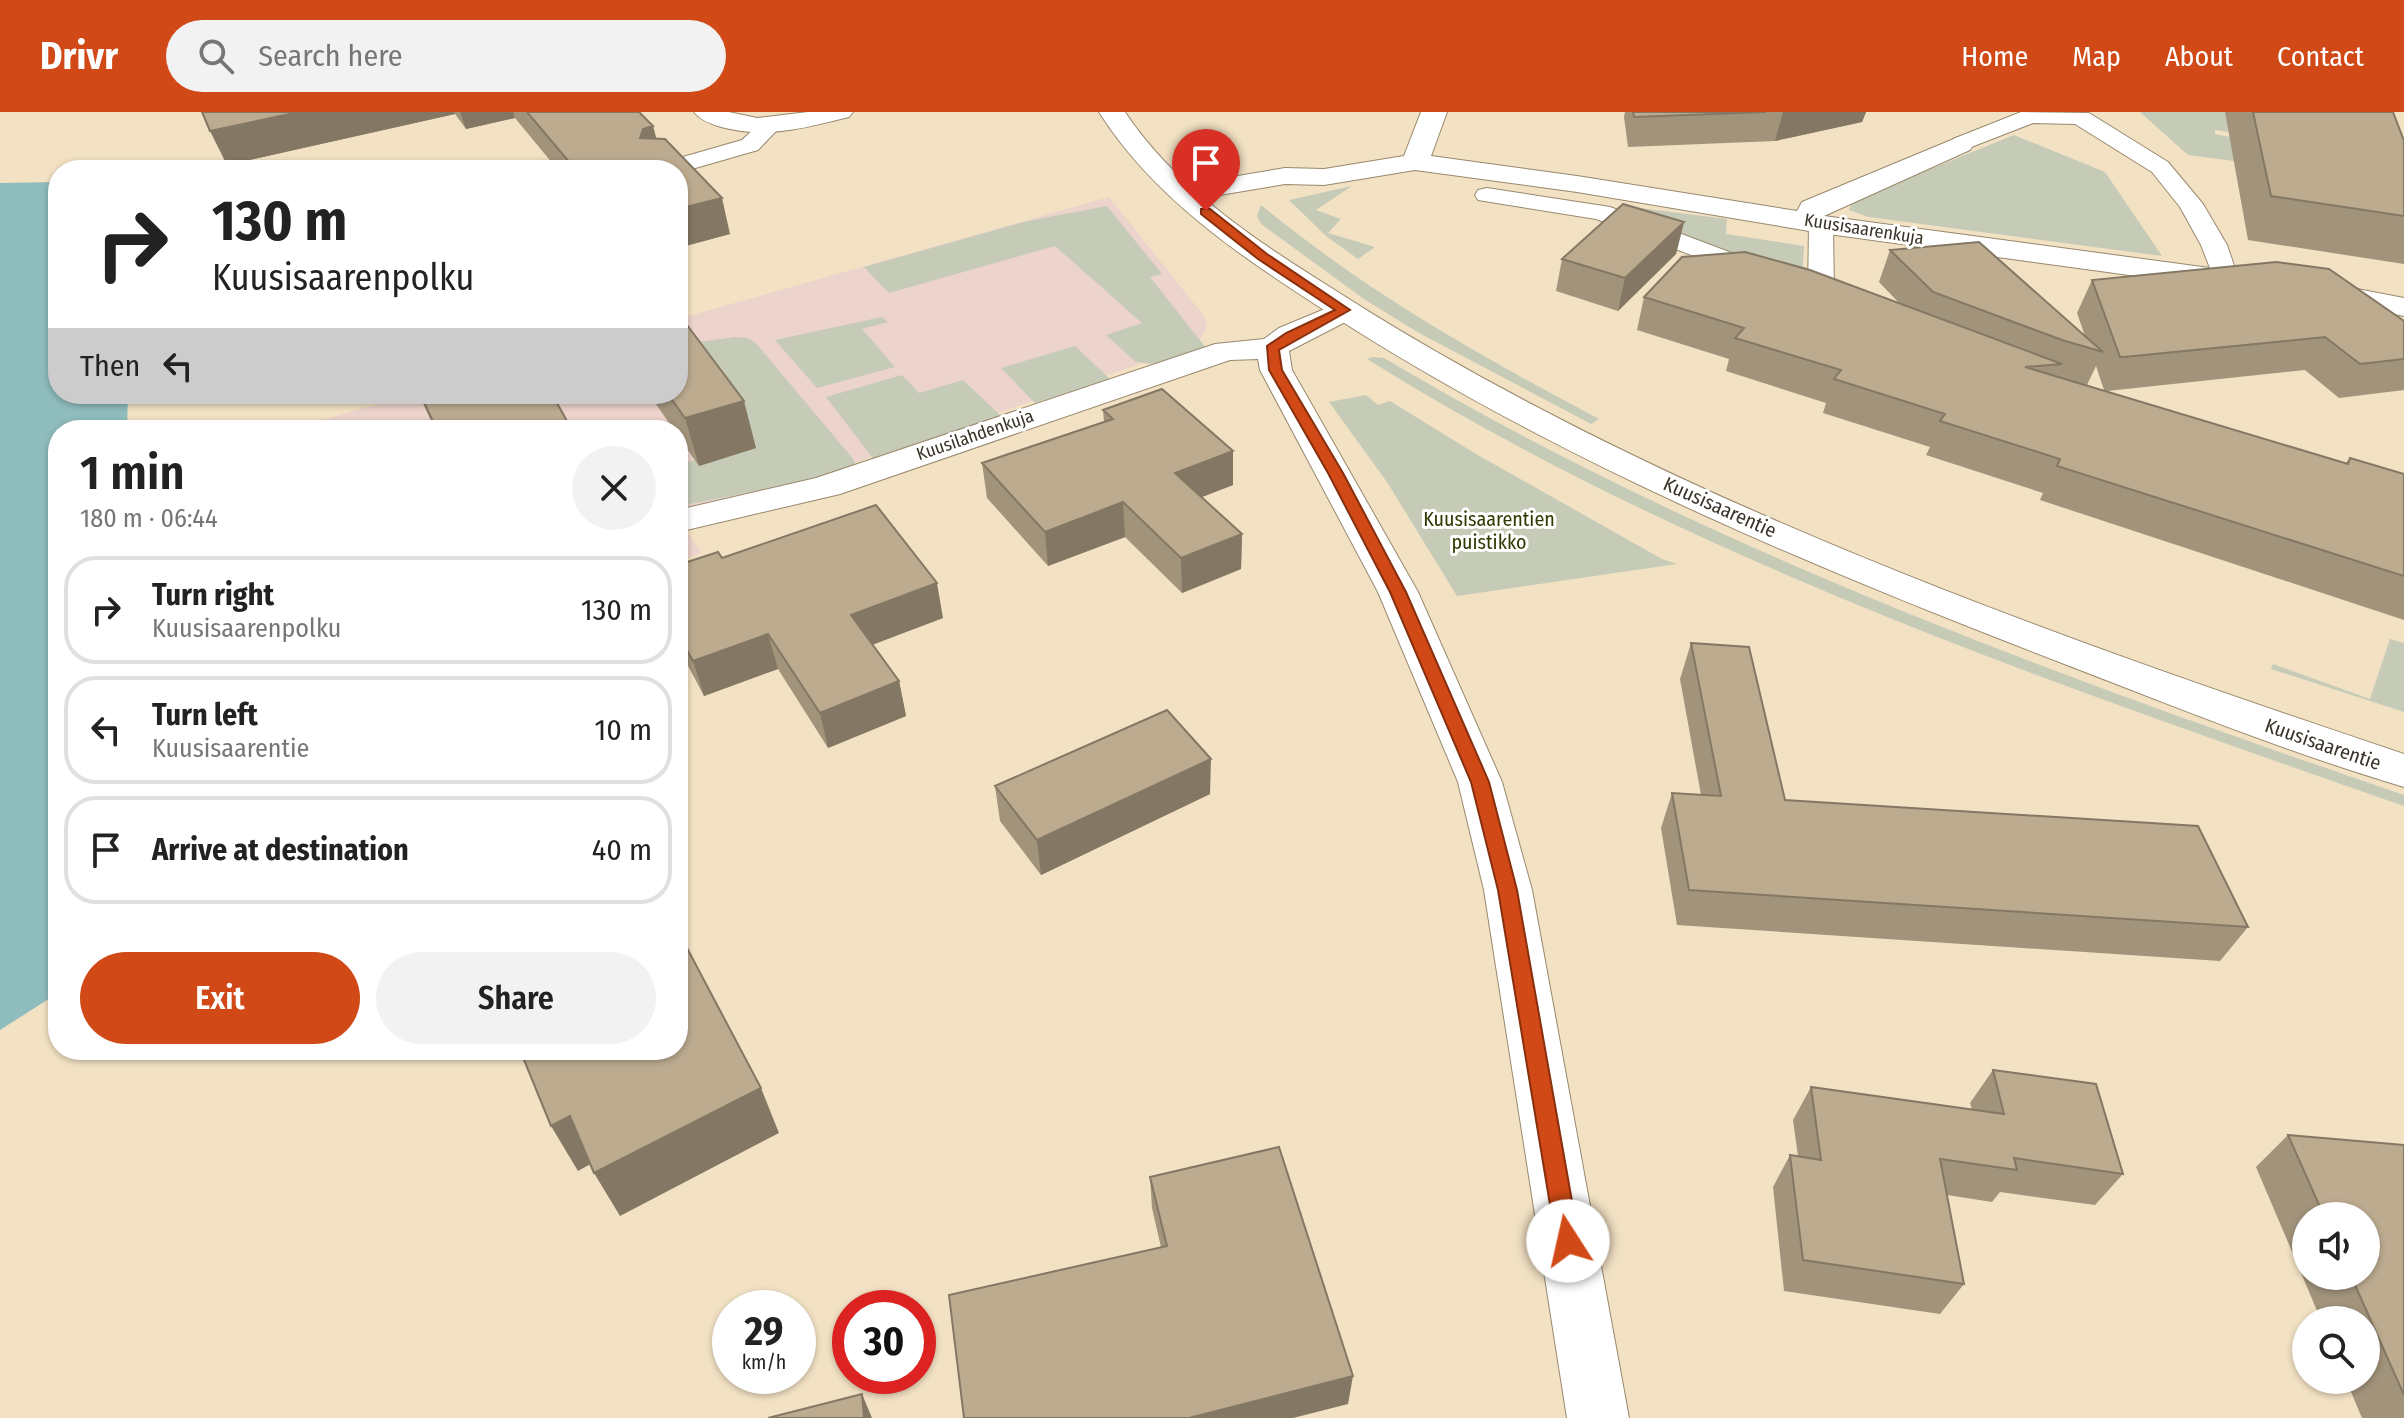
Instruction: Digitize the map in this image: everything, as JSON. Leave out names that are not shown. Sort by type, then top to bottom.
[{"type":"street","points":[[707,112],[725,122],[768,128],[840,112]]},
{"type":"street","name":"Kuusisaarentie","points":[[1112,112],[1122,131],[1195,202],[1263,256],[1442,370],[1578,442],[1733,515],[1950,606],[2225,710],[2404,771]]},
{"type":"street","points":[[1415,162],[1434,112]]},
{"type":"street","points":[[1814,222],[1812,208],[1961,144]]},
{"type":"street","name":"Kuusisaarenkuja","points":[[1195,202],[1298,191],[1324,177],[1415,162],[1814,222],[2340,293],[2404,307]]},
{"type":"street","points":[[1344,310],[1290,335],[1272,348],[1276,370],[1398,592],[1480,782],[1508,890],[1598,1418]]},
{"type":"street","name":"Kuusilahdenkuja","points":[[688,519],[827,486],[1226,351],[1272,348]]},
{"type":"lane","points":[[1961,144],[2029,117],[2059,115],[2081,118],[2160,167],[2191,204],[2214,245],[2255,283]]},
{"type":"lane","points":[[688,163],[750,145],[768,128]]},
{"type":"lane","points":[[1487,195],[1601,212],[1849,308]]},
{"type":"lane","points":[[1814,222],[1821,296]]},
{"type":"shaded area","points":[[1109,197],[1204,316],[1207,328],[1197,344],[688,521],[688,420],[322,420],[379,404],[688,404],[688,316]]},
{"type":"shaded area","points":[[688,533],[702,553],[688,558]]},
{"type":"green space","points":[[2140,112],[2225,112],[2229,132],[2215,130],[2215,134],[2230,137],[2234,161],[2188,155]]},
{"type":"green space","points":[[2014,135],[2105,172],[2162,256],[1869,217],[1849,210],[1852,201]]},
{"type":"green space","points":[[1352,186],[1316,210],[1341,219],[1328,233],[1375,247],[1358,259],[1326,236],[1289,200]]},
{"type":"green space","points":[[1261,205],[1341,266],[1424,321],[1599,419],[1591,424],[1419,333],[1364,299],[1261,224],[1257,216]]},
{"type":"green space","points":[[1107,206],[1162,274],[1150,277],[1206,348],[1152,364],[1136,362],[1106,335],[1142,323],[1055,246],[889,293],[864,267],[1028,221]]},
{"type":"green space","points":[[1624,206],[1727,219],[1726,234],[1804,246],[1802,283],[1622,210]]},
{"type":"green space","points":[[882,317],[888,322],[862,329],[895,367],[817,388],[775,340]]},
{"type":"green space","points":[[735,337],[756,343],[854,460],[856,468],[688,505],[688,462],[695,460],[699,465],[688,402],[688,344]]},
{"type":"green space","points":[[1075,346],[1110,379],[1035,403],[1001,368]]},
{"type":"green space","points":[[1384,358],[1505,426],[1629,490],[1755,548],[1882,603],[2012,654],[2404,795],[2404,806],[2005,663],[1743,556],[1615,496],[1489,431],[1367,359]]},
{"type":"green space","points":[[902,375],[919,393],[963,380],[1000,415],[875,461],[826,397]]},
{"type":"green space","name":"Kuusisaarentien puistikko","points":[[1366,395],[1378,405],[1390,401],[1476,454],[1662,559],[1677,564],[1457,596],[1387,482],[1329,402]]},
{"type":"green space","points":[[2390,639],[2404,643],[2404,712],[2271,669],[2273,664],[2370,699]]},
{"type":"water","points":[[48,182],[48,404],[128,404],[127,420],[48,420],[48,999],[0,1030],[0,183]]},
{"type":"building","points":[[202,112],[299,112],[210,131]]},
{"type":"building","points":[[527,112],[639,112],[653,126],[643,129],[640,138],[665,139],[685,160],[568,160]]},
{"type":"building","points":[[1633,112],[1766,112],[1634,117]]},
{"type":"building","points":[[2253,112],[2393,112],[2404,141],[2404,216],[2271,196]]},
{"type":"building","points":[[688,163],[722,198],[688,206]]},
{"type":"building","points":[[1623,204],[1684,222],[1625,278],[1562,259]]},
{"type":"building","points":[[1979,242],[2103,352],[1933,292],[1890,250]]},
{"type":"building","points":[[1745,252],[1810,270],[2062,364],[2025,367],[2348,464],[2350,458],[2404,474],[2404,576],[2057,466],[2060,459],[1940,421],[1945,414],[1834,379],[1841,370],[1735,338],[1744,328],[1644,297],[1682,257]]},
{"type":"building","points":[[2276,262],[2329,269],[2404,321],[2404,359],[2360,364],[2325,337],[2120,357],[2092,280]]},
{"type":"building","points":[[688,326],[744,401],[685,418],[675,404],[688,404]]},
{"type":"building","points":[[1162,389],[1233,451],[1175,473],[1242,534],[1181,558],[1123,502],[1045,532],[982,463],[1113,419],[1103,410]]},
{"type":"building","points":[[425,404],[558,404],[566,420],[432,420]]},
{"type":"building","points":[[876,505],[937,583],[851,615],[899,681],[820,713],[768,634],[693,661],[688,652],[688,562],[718,552],[722,558]]},
{"type":"building","points":[[1691,643],[1749,647],[1785,800],[2198,826],[2248,927],[1689,890],[1672,793],[1721,796]]},
{"type":"building","points":[[1167,710],[1211,759],[1037,840],[995,786]]},
{"type":"building","points":[[688,950],[761,1088],[594,1173],[570,1116],[551,1126],[524,1060],[688,1060]]},
{"type":"building","points":[[1993,1070],[2096,1084],[2123,1174],[2014,1158],[2017,1170],[1940,1159],[1964,1284],[1803,1260],[1790,1155],[1821,1160],[1811,1087],[2004,1114]]},
{"type":"building","points":[[2288,1135],[2404,1145],[2404,1395],[2380,1341],[2380,1306],[2364,1306],[2357,1290],[2380,1290],[2380,1202],[2318,1202]]},
{"type":"building","points":[[1279,1147],[1353,1376],[1189,1418],[964,1418],[949,1295],[1167,1246],[1150,1177]]},
{"type":"building","points":[[862,1394],[864,1418],[768,1418]]},
{"type":"route","points":[[1206,211],[1263,256],[1344,310],[1290,335],[1272,348],[1276,370],[1398,592],[1480,782],[1508,890],[1568,1241]]}]
